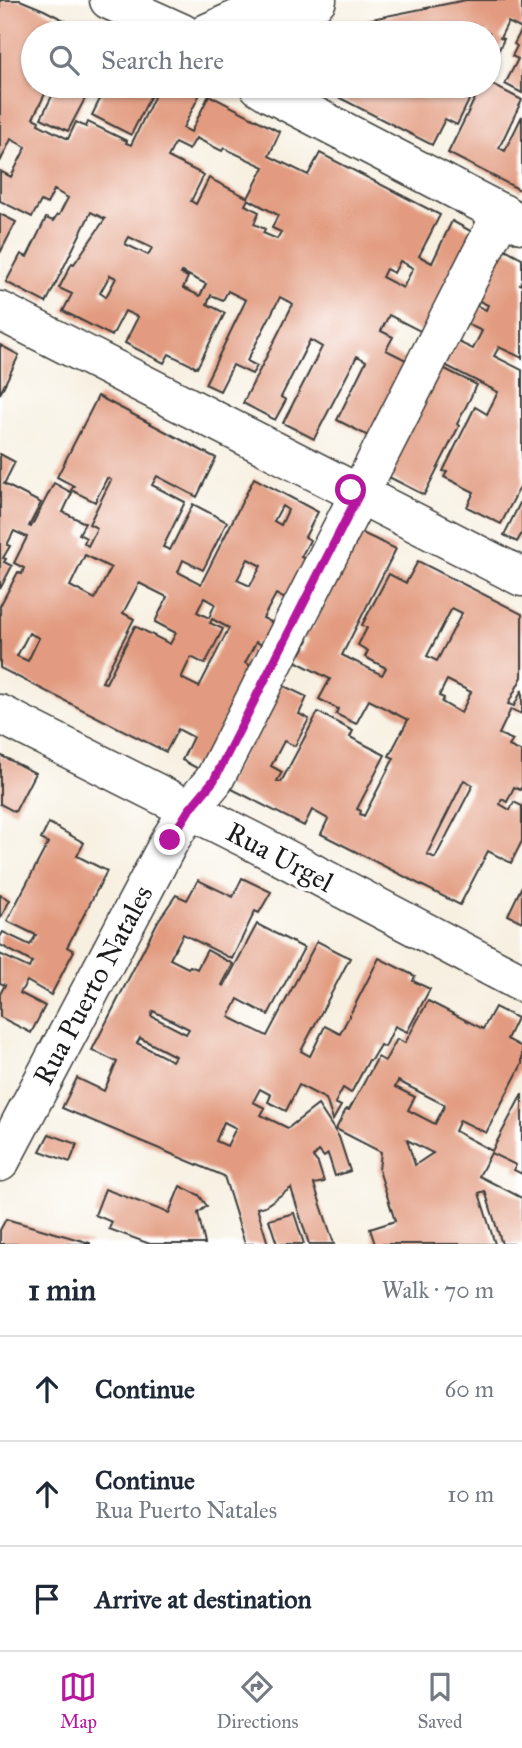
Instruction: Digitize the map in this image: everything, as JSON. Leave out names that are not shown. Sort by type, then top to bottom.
[{"type":"street","points":[[109,0],[155,21]]},
{"type":"street","points":[[234,21],[317,0]]},
{"type":"street","points":[[280,98],[512,218]]},
{"type":"street","name":"Rua Puerto Natales","points":[[0,1162],[170,840],[189,810],[214,780],[359,494],[512,218]]},
{"type":"street","points":[[0,311],[522,577]]},
{"type":"street","name":"Rua Urgel","points":[[0,714],[522,983]]},
{"type":"building","points":[[0,0],[20,0],[66,21],[21,21],[21,98],[43,98],[33,118],[39,121],[38,124],[68,139],[76,122],[86,127],[88,122],[131,145],[154,98],[198,98],[183,128],[191,132],[208,98],[215,98],[280,132],[269,156],[308,175],[320,153],[440,215],[419,256],[432,263],[452,221],[478,235],[428,335],[389,315],[381,331],[393,337],[386,350],[410,362],[372,438],[337,420],[366,361],[357,356],[314,439],[283,423],[322,347],[310,340],[281,397],[286,400],[275,420],[243,403],[293,304],[280,297],[247,361],[257,366],[252,374],[233,365],[220,391],[205,384],[246,300],[228,291],[223,300],[211,295],[207,304],[225,313],[197,368],[169,354],[164,363],[125,343],[138,317],[125,311],[112,336],[63,311],[72,294],[59,288],[72,263],[74,264],[105,219],[91,212],[46,303],[6,282],[21,254],[27,257],[46,218],[53,221],[68,198],[54,190],[47,204],[41,201],[32,217],[0,201],[0,171],[11,177],[26,147],[11,139],[0,162]],"holes":[[[196,138],[264,167],[248,198],[209,178],[196,204],[191,201],[204,175],[168,157],[175,143],[189,150]],[[248,199],[278,215],[272,228],[281,232],[277,239],[263,233],[265,229],[254,224],[259,212],[245,205]],[[129,237],[152,248],[148,255],[125,244]],[[400,261],[413,268],[403,288],[382,277],[386,269],[394,273]],[[182,272],[206,284],[200,296],[183,288],[188,277],[181,274]],[[110,275],[116,278],[106,297],[100,293]]]},
{"type":"building","points":[[466,0],[522,0],[522,29],[508,22],[501,36],[501,21],[362,21]]},
{"type":"building","points":[[522,29],[522,93],[505,84],[518,59],[512,56],[517,46],[514,44]]},
{"type":"building","points":[[501,89],[522,100],[499,148],[505,151],[522,116],[522,191],[448,153],[475,98],[501,98]]},
{"type":"building","points":[[51,98],[85,98],[68,131],[41,118]]},
{"type":"building","points":[[100,98],[150,98],[131,135],[92,115]]},
{"type":"building","points":[[340,98],[470,98],[457,125],[445,119],[432,145]]},
{"type":"building","points":[[0,214],[16,222],[0,253]]},
{"type":"building","points":[[499,246],[522,258],[522,358],[499,347],[494,356],[522,370],[522,483],[501,524],[467,507],[474,492],[444,477],[447,472],[443,471],[475,407],[487,414],[498,392],[441,363],[452,339],[473,349],[482,331],[461,321],[471,303],[486,310],[488,305],[473,298]]},
{"type":"building","points":[[0,345],[19,355],[0,394]]},
{"type":"building","points":[[439,366],[477,385],[424,495],[385,475]]},
{"type":"building","points":[[98,396],[216,458],[197,497],[157,476],[152,485],[185,502],[163,547],[170,550],[193,504],[227,522],[203,570],[183,560],[178,572],[201,584],[254,478],[318,512],[305,537],[310,540],[301,557],[309,561],[287,600],[276,594],[263,618],[277,625],[267,647],[256,642],[245,663],[256,669],[239,704],[232,701],[204,772],[182,760],[193,737],[178,729],[166,752],[0,668],[0,606],[18,572],[22,574],[24,568],[14,563],[27,537],[14,531],[3,558],[6,559],[4,562],[12,566],[0,589],[0,454],[15,462],[4,484],[41,503],[29,526],[31,527],[54,483],[72,493],[63,512],[85,523],[79,534],[86,538],[84,543],[88,546],[97,528],[89,524],[111,480],[107,478],[95,502],[71,490],[74,486],[57,477]],"holes":[[[282,506],[288,510],[281,525],[274,521]],[[85,555],[111,568],[95,599],[70,586]],[[248,559],[261,566],[250,586],[237,580]],[[139,583],[167,597],[155,622],[176,633],[170,644],[135,626],[106,683],[102,682],[134,619],[123,613]],[[204,598],[215,604],[209,618],[197,612]],[[212,619],[229,628],[199,687],[181,678],[191,657],[205,664],[223,629],[210,623]],[[29,633],[39,638],[28,661],[17,656]]]},
{"type":"building","points":[[522,499],[522,533],[517,542],[504,535]]},
{"type":"building","points":[[356,530],[396,549],[342,655],[382,675],[386,668],[365,657],[368,651],[358,645],[367,628],[362,625],[389,574],[406,583],[418,561],[522,614],[522,677],[508,704],[514,706],[522,690],[522,714],[511,709],[499,734],[513,740],[509,746],[522,752],[522,786],[520,790],[514,787],[507,802],[502,799],[500,804],[510,810],[514,802],[522,806],[522,841],[511,863],[488,851],[460,905],[321,834],[328,819],[312,810],[304,826],[226,786],[278,683],[307,697],[299,714],[309,719],[295,746],[284,741],[271,766],[282,772],[277,781],[281,782],[318,712],[353,731],[350,737],[385,755],[357,809],[364,816],[394,758],[389,756],[408,720],[369,700],[356,724],[336,714],[338,709],[319,699],[330,679],[291,659],[295,650],[301,653],[308,640],[302,637],[306,627],[312,630]],"holes":[[[452,608],[462,613],[437,661],[427,656]],[[447,680],[471,692],[461,713],[442,702],[444,698],[439,696]],[[464,780],[473,785],[435,858],[427,854]]]},
{"type":"building","points":[[0,755],[35,773],[15,812],[0,804]]},
{"type":"building","points":[[49,823],[84,843],[77,856],[107,871],[67,947],[74,951],[51,995],[27,981],[20,993],[45,1006],[31,1033],[0,1017],[0,994],[5,985],[0,983],[0,954],[29,968],[32,962],[0,945],[0,937],[3,932],[30,945],[36,935],[7,921],[48,843],[41,839]]},
{"type":"building","points":[[242,878],[271,892],[259,913],[255,911],[232,959],[183,934],[170,959],[188,968],[190,966],[197,969],[207,950],[233,964],[222,985],[224,986],[257,924],[304,948],[268,1015],[238,999],[229,1017],[267,1036],[317,941],[350,958],[301,1051],[310,1056],[325,1026],[340,1034],[379,958],[415,976],[413,981],[430,989],[407,1032],[395,1026],[385,1047],[380,1045],[351,1093],[343,1088],[335,1103],[341,1106],[333,1120],[326,1099],[299,1085],[286,1111],[268,1102],[271,1095],[260,1089],[253,1102],[265,1108],[261,1115],[288,1128],[318,1105],[339,1137],[350,1171],[335,1176],[328,1154],[324,1157],[319,1151],[313,1157],[318,1163],[324,1182],[314,1184],[334,1244],[309,1244],[291,1188],[265,1206],[257,1208],[268,1244],[245,1244],[224,1176],[62,1108],[77,1078],[104,1091],[117,1062],[92,1050],[158,921],[176,895],[187,900],[198,880],[233,897]],"holes":[[[153,1011],[189,1029],[186,1034],[151,1016]],[[140,1038],[175,1056],[172,1061],[137,1043]],[[224,1122],[236,1128],[227,1146],[216,1141]]]},
{"type":"building","points":[[522,886],[522,922],[508,915]]},
{"type":"building","points":[[0,895],[10,900],[0,919]]},
{"type":"building","points":[[428,1001],[483,1029],[495,1007],[517,1018],[507,1039],[522,1047],[522,1064],[486,1133],[460,1120],[455,1131],[492,1151],[522,1094],[522,1174],[514,1170],[516,1165],[491,1153],[479,1176],[522,1198],[522,1244],[502,1244],[485,1191],[479,1193],[495,1244],[375,1244],[370,1229],[395,1221],[379,1170],[381,1152],[336,1129],[378,1057],[385,1061],[397,1039],[405,1043]],"holes":[[[398,1081],[445,1105],[435,1124],[408,1110],[415,1097],[395,1087]],[[407,1140],[433,1153],[415,1165]]]},
{"type":"building","points":[[49,1134],[77,1144],[70,1162],[40,1151]]},
{"type":"building","points":[[180,1186],[199,1195],[207,1206],[198,1213],[205,1244],[150,1244],[109,1229],[112,1222],[95,1215],[105,1189],[169,1213]]},
{"type":"building","points":[[294,1213],[304,1244],[277,1244],[269,1220]]},
{"type":"building","points":[[6,1219],[90,1244],[0,1244],[0,1230]]},
{"type":"route","points":[[170,840],[189,810],[214,780],[359,494],[351,490]]}]
